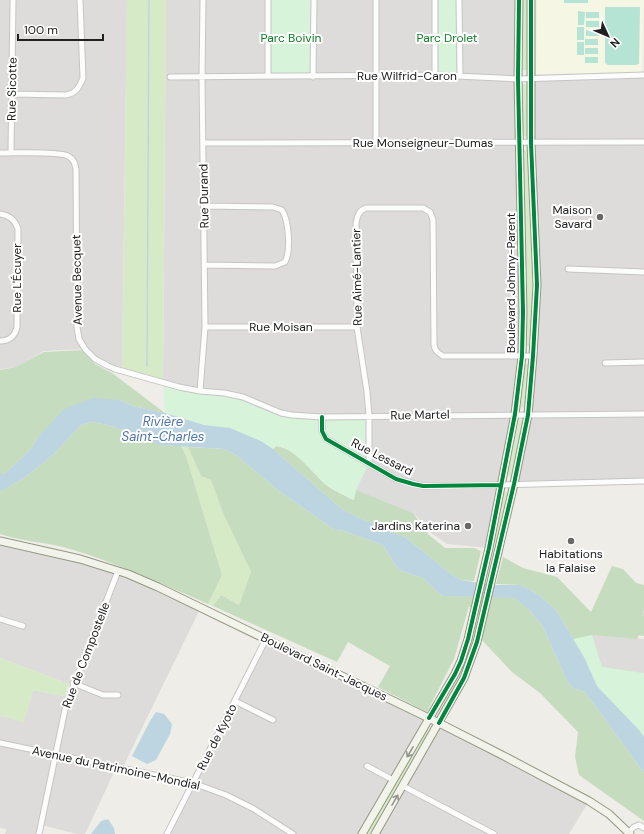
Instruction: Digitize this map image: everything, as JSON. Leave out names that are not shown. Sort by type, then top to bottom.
[{"type":"street","name":"Rue Sicotte","points":[[11,153],[13,0]]},
{"type":"street","points":[[12,94],[66,95],[72,94],[80,86],[83,78],[80,0]]},
{"type":"street","name":"Rue Durand","points":[[200,391],[205,327],[202,78],[203,0]]},
{"type":"street","points":[[268,0],[268,76]]},
{"type":"street","points":[[313,77],[314,0]]},
{"type":"street","points":[[376,0],[376,142]]},
{"type":"street","points":[[435,0],[435,75]]},
{"type":"street","points":[[459,0],[460,75]]},
{"type":"street","name":"Boulevard Johnny-Parent","points":[[362,834],[458,668],[468,639],[489,548],[515,414],[522,356],[523,312],[518,79],[519,0]]},
{"type":"street","name":"Boulevard Johnny-Parent","points":[[376,834],[464,678],[477,642],[514,484],[528,415],[537,285],[531,143],[531,0]]},
{"type":"street","name":"Rue Wilfrid-Caron","points":[[170,78],[460,75],[530,79],[644,75]]},
{"type":"street","name":"Rue Monseigneur-Dumas","points":[[203,143],[644,142]]},
{"type":"street","name":"Avenue Becquet","points":[[0,153],[62,154],[72,159],[75,163],[77,327],[79,339],[85,349],[95,358],[115,369],[173,386],[200,391]]},
{"type":"street","points":[[204,206],[273,207],[282,210],[286,219],[288,252],[284,262],[275,266],[204,265]]},
{"type":"street","name":"Rue Aimé-Lantier","points":[[368,462],[369,416],[358,327],[356,223],[358,214],[362,209],[423,208],[430,212],[433,220],[434,345],[436,351],[443,356],[533,356]]},
{"type":"street","name":"Rue L'Écuyer","points":[[0,214],[13,219],[18,229],[17,327],[13,336],[5,341],[0,341]]},
{"type":"street","points":[[568,269],[644,272]]},
{"type":"street","name":"Rue Moisan","points":[[205,327],[358,327]]},
{"type":"street","points":[[605,363],[644,362]]},
{"type":"street","name":"Rue Martel","points":[[200,391],[224,393],[243,397],[286,414],[322,417],[515,414],[644,414]]},
{"type":"street","name":"Rue Lessard","points":[[322,417],[322,431],[326,439],[396,479],[423,486],[501,486],[514,484],[644,481]]},
{"type":"street","name":"Boulevard Saint-Jacques","points":[[0,541],[80,559],[118,571],[153,585],[429,718],[589,801],[609,814],[629,833]]},
{"type":"street","name":"Rue de Compostelle","points":[[39,834],[66,705],[73,683],[118,571]]},
{"type":"street","points":[[0,619],[23,626]]},
{"type":"street","name":"Rue de Kyoto","points":[[167,834],[266,639]]},
{"type":"street","points":[[73,683],[103,695],[118,695]]},
{"type":"street","points":[[235,701],[273,720]]},
{"type":"street","name":"Avenue du Patrimoine-Mondial","points":[[0,743],[194,782],[226,795],[254,809],[293,834]]},
{"type":"street","points":[[367,766],[393,780]]},
{"type":"street","points":[[403,786],[494,834]]},
{"type":"street","points":[[629,833],[634,827],[639,825],[644,828]]},
{"type":"shaded area","points":[[0,0],[127,0],[122,371],[115,369],[85,349],[44,351],[17,367],[0,369]]},
{"type":"shaded area","points":[[166,0],[519,0],[522,356],[489,548],[447,544],[431,533],[413,513],[356,490],[369,463],[292,415],[163,383]]},
{"type":"shaded area","points":[[537,0],[644,0],[642,72],[536,74]]},
{"type":"shaded area","points":[[644,75],[644,481],[514,484],[528,415],[537,285],[530,79]]},
{"type":"shaded area","points":[[365,472],[392,487],[416,493],[416,496],[421,498],[413,513],[356,490]]},
{"type":"shaded area","points":[[0,541],[118,571],[200,609],[123,767],[117,766],[85,834],[77,834],[41,825],[39,834],[5,834],[6,829],[0,828],[0,716],[24,721],[33,690],[68,697],[111,587],[69,684],[0,658]]},
{"type":"shaded area","points":[[592,635],[644,639],[644,673],[602,667]]},
{"type":"shaded area","points":[[266,639],[429,718],[360,834],[167,834]]},
{"type":"shaded area","points":[[439,723],[589,801],[569,834],[375,834]]},
{"type":"green space","points":[[127,0],[166,0],[163,383],[122,371]]},
{"type":"green space","name":"Parc Boivin","points":[[268,0],[314,0],[313,77],[268,76]]},
{"type":"green space","name":"Parc Drolet","points":[[435,0],[459,0],[460,75],[435,75]]},
{"type":"green space","points":[[523,0],[527,0],[527,70],[522,70]]},
{"type":"green space","points":[[564,0],[588,0],[588,3],[564,3]]},
{"type":"green space","points":[[605,7],[640,7],[639,64],[608,65],[605,63]]},
{"type":"green space","points":[[578,11],[585,12],[584,25],[578,25]]},
{"type":"green space","points":[[586,12],[599,12],[599,18],[586,18]]},
{"type":"green space","points":[[586,21],[599,21],[599,27],[586,27]]},
{"type":"green space","points":[[577,27],[584,27],[584,40],[577,40]]},
{"type":"green space","points":[[586,30],[599,30],[599,36],[586,36]]},
{"type":"green space","points":[[585,39],[598,39],[598,45],[585,45]]},
{"type":"green space","points":[[577,42],[584,42],[584,55],[577,55]]},
{"type":"green space","points":[[585,48],[598,48],[598,54],[585,54]]},
{"type":"green space","points":[[585,57],[598,57],[598,63],[585,63]]},
{"type":"green space","points":[[522,84],[527,86],[528,135],[526,137],[523,134]]},
{"type":"green space","points":[[527,149],[533,307],[529,347],[526,345],[527,316],[523,151]]},
{"type":"green space","points":[[84,350],[95,364],[112,373],[165,413],[133,406],[119,400],[39,436],[29,451],[4,474],[0,474],[0,370],[16,367],[44,352]]},
{"type":"green space","points":[[525,364],[529,364],[529,367],[525,407],[521,409],[520,407]]},
{"type":"green space","points":[[163,383],[224,393],[292,415],[369,416],[369,463],[356,490],[354,500],[330,487],[297,456],[284,448],[276,446],[273,449],[261,441],[230,428],[204,425],[165,413]]},
{"type":"green space","points":[[519,420],[522,420],[523,423],[512,476],[510,477],[507,475]]},
{"type":"green space","points":[[92,422],[112,426],[160,445],[181,446],[186,456],[222,575],[208,604],[100,559],[63,547],[0,534],[0,492],[24,478],[53,455],[81,425]]},
{"type":"green space","points":[[181,446],[188,447],[201,476],[211,480],[223,513],[251,572],[239,605],[221,595],[213,606],[208,604],[222,575],[186,456]]},
{"type":"green space","points":[[276,446],[284,448],[297,456],[326,485],[353,500],[356,490],[413,513],[428,534],[445,548],[474,548],[481,551],[474,581],[461,580],[451,574],[405,537],[343,510],[273,449]]},
{"type":"green space","points":[[188,447],[224,449],[236,455],[279,491],[335,530],[344,531],[383,545],[399,570],[423,578],[442,596],[515,597],[542,625],[567,681],[573,688],[585,692],[644,773],[644,821],[579,775],[575,757],[578,732],[540,693],[512,672],[480,638],[484,620],[469,606],[454,659],[427,712],[378,687],[390,666],[348,642],[337,662],[213,606],[221,595],[239,605],[251,572],[223,513],[211,480],[201,476]]},
{"type":"green space","points":[[506,492],[508,495],[496,543],[493,542],[503,494]]},
{"type":"green space","points":[[503,557],[523,568],[557,577],[591,612],[612,566],[623,569],[636,583],[644,585],[644,609],[642,618],[644,612],[644,636],[639,635],[637,639],[592,635],[602,667],[644,673],[644,737],[585,659],[556,610],[539,595],[521,585],[496,584]]},
{"type":"green space","points":[[592,635],[602,667],[644,673],[644,737],[597,686],[585,659],[573,639]]},
{"type":"green space","points":[[472,636],[475,636],[465,666],[457,684],[441,712],[438,710],[461,669]]},
{"type":"green space","points":[[0,658],[69,684],[65,694],[68,697],[33,690],[24,722],[0,716]]},
{"type":"green space","points":[[427,729],[430,731],[375,828],[371,834],[366,834]]},
{"type":"water","name":"Rivière Saint-Charles","points":[[93,398],[119,400],[133,406],[165,413],[204,425],[230,428],[261,441],[273,449],[343,510],[405,537],[451,574],[461,580],[492,585],[521,585],[539,595],[556,610],[585,659],[597,686],[644,737],[644,773],[585,692],[573,688],[567,681],[542,625],[531,612],[515,598],[442,596],[423,578],[399,570],[383,545],[344,531],[335,530],[279,491],[236,455],[224,449],[160,445],[112,426],[92,422],[81,425],[53,455],[24,478],[0,492],[0,474],[4,474],[29,451],[39,436],[64,409]]},
{"type":"water","points":[[156,712],[164,714],[172,724],[170,734],[156,760],[147,764],[132,756]]},
{"type":"water","points":[[108,819],[114,828],[115,834],[91,834],[101,821]]},
{"type":"waterway","points":[[147,366],[149,0]]},
{"type":"cycle path","points":[[429,718],[455,674],[468,639],[489,548],[515,414],[522,356],[523,312],[518,79],[519,0]]},
{"type":"cycle path","points":[[439,723],[464,678],[477,642],[514,484],[528,415],[537,285],[531,143],[531,0]]},
{"type":"cycle path","points":[[322,417],[322,431],[326,439],[396,479],[423,486],[501,485]]},
{"type":"place","name":"Maison Savard","points":[[600,217]]},
{"type":"place","name":"Jardins Katerina","points":[[468,526]]},
{"type":"place","name":"Habitations la Falaise","points":[[571,541]]}]
